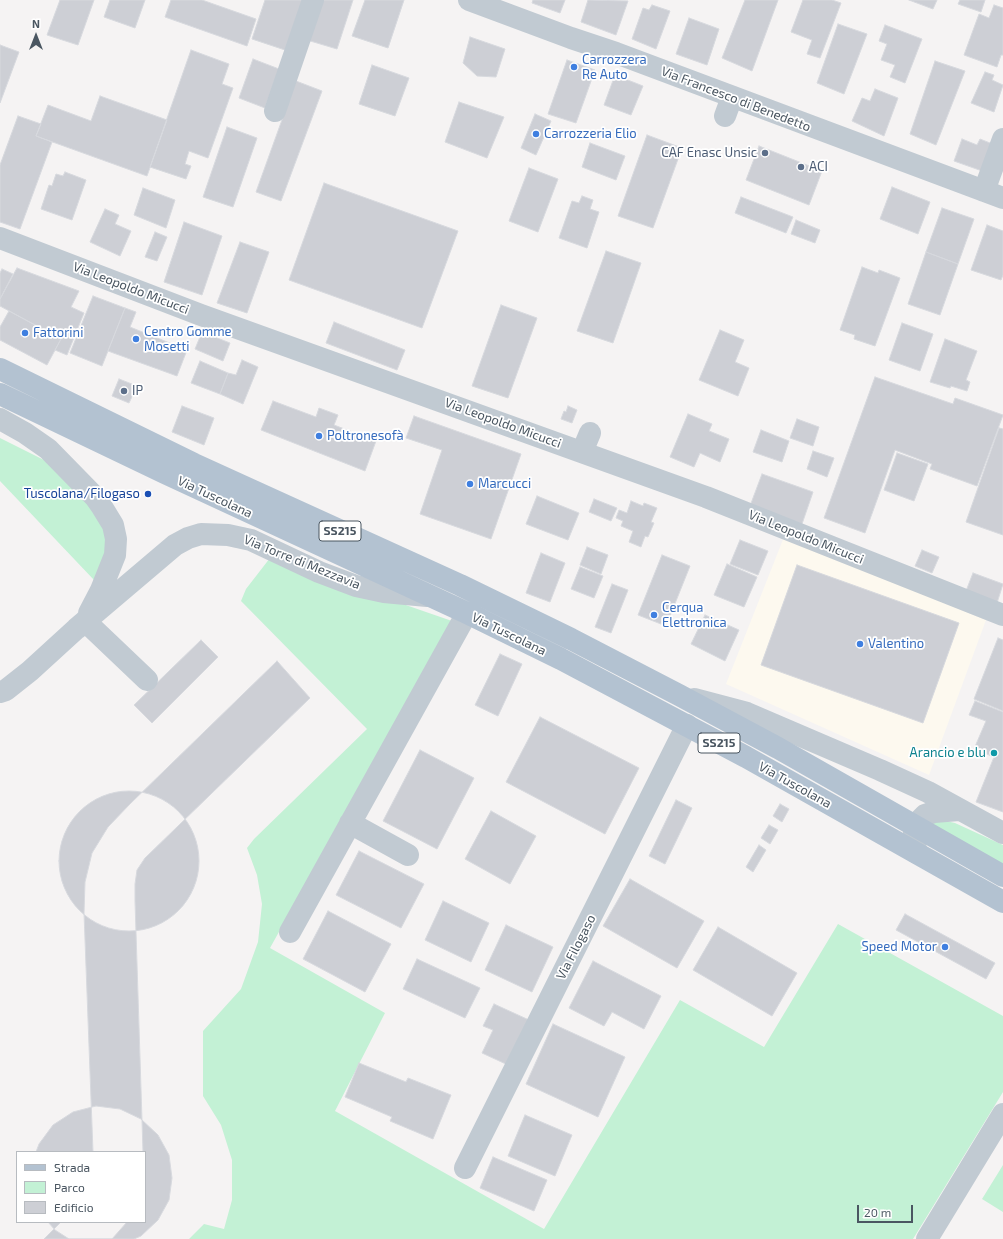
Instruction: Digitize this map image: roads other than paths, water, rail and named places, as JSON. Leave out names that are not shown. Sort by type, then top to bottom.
[{"type":"main road","name":"Via Tuscolana","points":[[0,369],[194,464],[460,585],[571,639],[778,748],[1003,876]]},
{"type":"main road","name":"Via Tuscolana","points":[[0,394],[165,474],[467,613],[561,659],[687,725],[1003,902]]},
{"type":"street","points":[[274,111],[313,0]]},
{"type":"street","name":"Via Francesco di Benedetto","points":[[469,0],[616,53],[728,107],[994,195]]},
{"type":"street","points":[[994,195],[1003,139]]},
{"type":"street","name":"Via Leopoldo Micucci","points":[[0,238],[201,315],[586,442],[706,497],[1003,615]]},
{"type":"street","name":"Via Torre di Mezzavia","points":[[0,420],[30,436],[48,449],[95,497],[112,524],[116,539],[113,563],[85,621]]},
{"type":"street","name":"Via Torre di Mezzavia","points":[[0,692],[6,690],[30,671],[85,621],[137,579],[175,545],[194,536],[207,534],[228,535],[251,540],[319,572],[361,587],[384,592],[428,596]]},
{"type":"street","points":[[290,932],[467,613]]},
{"type":"street","points":[[85,621],[147,680]]},
{"type":"street","name":"Via Tuscolana","points":[[679,695],[724,706],[756,717],[928,792],[1003,833]]},
{"type":"street","name":"Via Filogaso","points":[[465,1168],[687,725]]},
{"type":"street","points":[[917,853],[914,837],[915,827],[920,820],[934,812],[959,810]]},
{"type":"street","points":[[350,823],[408,855]]},
{"type":"street","points":[[927,1239],[1003,1114]]},
{"type":"place","name":"Carrozzera Re Auto","points":[[574,67]]},
{"type":"place","name":"Carrozzeria Elio","points":[[536,134]]},
{"type":"place","name":"CAF Enasc Unsic","points":[[765,153]]},
{"type":"place","name":"ACI","points":[[801,167]]},
{"type":"place","name":"Fattorini","points":[[25,333]]},
{"type":"place","name":"Centro Gomme Mosetti","points":[[136,339]]},
{"type":"place","name":"IP","points":[[124,391]]},
{"type":"place","name":"Poltronesofà","points":[[319,436]]},
{"type":"place","name":"Marcucci","points":[[470,484]]},
{"type":"place","name":"Tuscolana/Filogaso","points":[[148,494]]},
{"type":"place","name":"Cerqua Elettronica","points":[[654,615]]},
{"type":"place","name":"Valentino","points":[[860,644]]},
{"type":"place","name":"Arancio e blu","points":[[994,753]]},
{"type":"place","name":"Speed Motor","points":[[945,947]]}]
